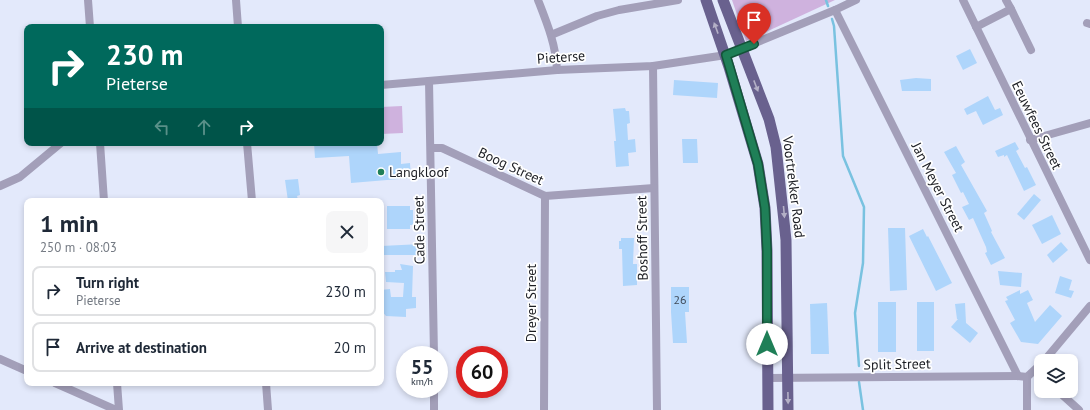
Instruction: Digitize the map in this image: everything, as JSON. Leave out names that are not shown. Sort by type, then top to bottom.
[{"type":"main road","points":[[706,0],[726,55],[758,164],[765,208],[767,251],[768,410]]},
{"type":"main road","name":"Voortrekker Road","points":[[723,0],[769,119],[778,161],[786,240],[788,410]]},
{"type":"street","points":[[88,0],[90,24]]},
{"type":"street","points":[[236,0],[238,24]]},
{"type":"street","points":[[538,0],[557,56],[557,70]]},
{"type":"street","points":[[551,35],[597,16],[619,10],[678,0]]},
{"type":"street","name":"Pieterse","points":[[384,85],[557,70],[653,66],[726,55],[742,50],[856,0]]},
{"type":"street","name":"Eeuwfees Street","points":[[963,0],[1030,140],[1090,260]]},
{"type":"street","points":[[1006,0],[1031,50]]},
{"type":"street","points":[[976,27],[1010,9]]},
{"type":"street","name":"Jan Meyer Street","points":[[835,10],[1023,377]]},
{"type":"street","name":"Boshoff Street","points":[[653,66],[657,410]]},
{"type":"street","name":"Cade Street","points":[[429,81],[434,346]]},
{"type":"street","points":[[1030,140],[1090,123]]},
{"type":"street","points":[[0,186],[8,184],[20,177],[57,146]]},
{"type":"street","points":[[100,146],[104,198]]},
{"type":"street","points":[[247,146],[252,198]]},
{"type":"street","name":"Boog Street","points":[[431,148],[442,148],[544,196],[654,188]]},
{"type":"street","name":"Dreyer Street","points":[[544,196],[544,410]]},
{"type":"street","points":[[1050,354],[1090,306]]},
{"type":"street","points":[[0,359],[24,370]]},
{"type":"street","points":[[1026,410],[1023,377],[1034,375]]},
{"type":"street","name":"Split Street","points":[[768,378],[1023,377]]},
{"type":"street","points":[[62,386],[117,410],[117,386]]},
{"type":"street","points":[[266,386],[268,410]]},
{"type":"street","points":[[434,398],[434,410]]},
{"type":"street","points":[[1066,398],[1079,410]]},
{"type":"shaded area","points":[[732,0],[835,0],[746,41]]},
{"type":"shaded area","points":[[402,106],[403,133],[384,134],[384,107]]},
{"type":"building","points":[[970,49],[977,63],[963,70],[956,56]]},
{"type":"building","points":[[916,78],[931,79],[931,91],[902,91],[900,80]]},
{"type":"building","points":[[674,80],[718,83],[717,98],[673,95]]},
{"type":"building","points":[[988,96],[995,110],[1000,108],[1003,115],[983,125],[976,111],[967,115],[964,109]]},
{"type":"building","points":[[625,108],[626,111],[629,111],[630,123],[627,124],[628,140],[635,139],[636,152],[628,153],[629,166],[616,167],[614,141],[616,141],[613,109]]},
{"type":"building","points":[[682,139],[697,139],[698,163],[683,163]]},
{"type":"building","points":[[1015,142],[1019,149],[1016,151],[1025,168],[1027,167],[1036,185],[1024,191],[1007,155],[1004,157],[1004,155],[998,157],[995,151]]},
{"type":"building","points":[[314,146],[377,146],[378,154],[401,152],[401,164],[410,163],[411,178],[351,183],[349,156],[315,158]]},
{"type":"building","points":[[956,146],[965,162],[961,165],[987,211],[984,213],[992,231],[991,232],[1005,258],[991,265],[985,253],[987,252],[986,247],[973,218],[969,220],[962,207],[969,204],[963,192],[961,193],[952,175],[956,173],[944,152]]},
{"type":"building","points":[[298,179],[300,195],[297,196],[298,198],[288,198],[285,180]]},
{"type":"building","points":[[1034,194],[1041,200],[1024,220],[1017,214]]},
{"type":"building","points":[[387,206],[410,206],[410,210],[413,210],[413,225],[410,225],[410,229],[387,229]]},
{"type":"building","points":[[1052,215],[1061,234],[1042,244],[1032,225]]},
{"type":"building","points":[[888,228],[905,228],[907,290],[890,291]]},
{"type":"building","points":[[923,229],[952,283],[936,291],[909,236]]},
{"type":"building","points":[[621,238],[634,238],[633,264],[637,264],[637,285],[623,286],[622,249],[619,249],[619,241],[621,241]]},
{"type":"building","points":[[1061,242],[1068,250],[1053,263],[1047,255]]},
{"type":"building","points":[[422,244],[422,255],[384,255],[384,246]]},
{"type":"building","points":[[400,264],[413,266],[412,297],[416,297],[416,308],[406,309],[406,317],[386,316],[384,314],[384,290],[390,289],[391,297],[403,297],[404,283],[386,282],[385,272],[402,270]]},
{"type":"building","points":[[998,271],[1022,273],[1021,287],[1000,285]]},
{"type":"building","points":[[1060,276],[1072,280],[1069,290],[1074,291],[1071,298],[1055,293]]},
{"type":"building","points":[[671,287],[689,287],[689,312],[685,312],[687,343],[673,343]]},
{"type":"building","points":[[1020,290],[1020,294],[1028,290],[1033,300],[1027,303],[1035,322],[1050,305],[1062,316],[1038,344],[1021,342],[1010,323],[1015,320],[1005,301],[1008,300],[1006,297]]},
{"type":"building","points":[[878,302],[896,302],[896,352],[878,352]]},
{"type":"building","points":[[917,302],[934,302],[934,351],[917,351]]},
{"type":"building","points":[[827,303],[829,354],[811,354],[810,304]]},
{"type":"building","points":[[965,303],[966,323],[978,333],[970,343],[951,327],[958,319],[955,304]]},
{"type":"waterway","points":[[826,0],[828,6]]},
{"type":"waterway","points":[[832,19],[834,26],[843,156],[864,207],[863,263],[855,313],[859,366]]},
{"type":"waterway","points":[[859,382],[863,410]]},
{"type":"place","name":"Langkloof","points":[[381,172]]},
{"type":"route","points":[[754,44],[726,55],[758,164],[765,208],[767,251],[767,344]]}]
